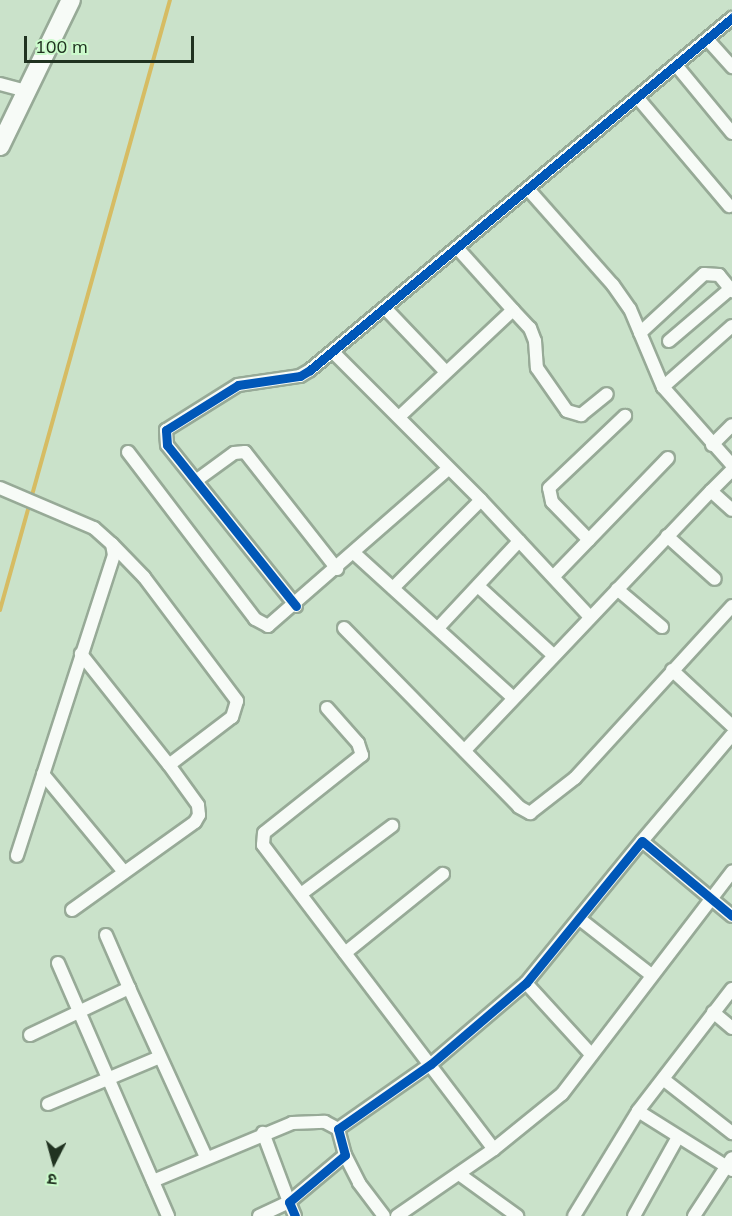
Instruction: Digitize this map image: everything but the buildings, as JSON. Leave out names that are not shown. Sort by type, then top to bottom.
[{"type":"main road","points":[[0,146],[71,0]]},
{"type":"street","points":[[296,606],[167,445],[166,430],[170,424],[238,385],[300,376],[387,309],[732,18]]},
{"type":"street","points":[[707,39],[732,67]]},
{"type":"street","points":[[676,65],[732,133]]},
{"type":"street","points":[[0,84],[27,91]]},
{"type":"street","points":[[637,97],[729,206]]},
{"type":"street","points":[[528,189],[613,285],[640,333],[663,387],[732,465]]},
{"type":"street","points":[[458,249],[530,327],[535,340],[537,368],[567,411],[581,415],[608,394]]},
{"type":"street","points":[[640,333],[704,274],[719,275],[731,290],[669,341]]},
{"type":"street","points":[[387,309],[446,372]]},
{"type":"street","points":[[399,417],[513,310]]},
{"type":"street","points":[[663,387],[732,326]]},
{"type":"street","points":[[333,352],[481,500],[589,616]]},
{"type":"street","points":[[589,540],[552,502],[549,488],[625,416]]},
{"type":"street","points":[[712,445],[732,425]]},
{"type":"street","points":[[128,452],[261,625],[275,624],[448,469]]},
{"type":"street","points":[[197,480],[234,453],[245,452],[337,569]]},
{"type":"street","points":[[554,576],[668,458]]},
{"type":"street","points":[[465,750],[589,616],[732,470]]},
{"type":"street","points":[[2,490],[94,528],[112,544],[144,577],[237,701],[232,717],[169,765]]},
{"type":"street","points":[[711,491],[732,510]]},
{"type":"street","points":[[393,588],[481,500]]},
{"type":"street","points":[[667,536],[715,579]]},
{"type":"street","points":[[438,628],[519,541]]},
{"type":"street","points":[[17,856],[111,567],[112,544]]},
{"type":"street","points":[[354,553],[512,697]]},
{"type":"street","points":[[478,586],[552,655]]},
{"type":"street","points":[[617,589],[662,627]]},
{"type":"street","points":[[344,627],[519,807],[530,813],[536,812],[575,778],[732,606]]},
{"type":"street","points":[[72,910],[195,822],[199,815],[198,805],[169,765],[81,654]]},
{"type":"street","points":[[672,670],[732,726]]},
{"type":"street","points":[[327,708],[358,743],[362,755],[264,833],[262,839],[345,953],[494,1149]]},
{"type":"street","points":[[153,1181],[263,1133],[307,1121],[338,1129],[431,1064],[526,983],[581,920],[642,841],[732,735]]},
{"type":"street","points":[[43,774],[124,873]]},
{"type":"street","points":[[301,894],[392,826]]},
{"type":"street","points":[[642,841],[732,916]]},
{"type":"street","points":[[397,1216],[494,1149],[562,1094],[650,974],[732,872]]},
{"type":"street","points":[[345,953],[443,874]]},
{"type":"street","points":[[581,920],[650,974]]},
{"type":"street","points":[[106,935],[206,1157]]},
{"type":"street","points":[[58,963],[82,1011],[168,1216]]},
{"type":"street","points":[[526,983],[590,1053]]},
{"type":"street","points":[[30,1035],[129,988]]},
{"type":"street","points":[[574,1216],[638,1111],[732,988]]},
{"type":"street","points":[[713,1012],[732,1028]]},
{"type":"street","points":[[48,1104],[160,1057]]},
{"type":"street","points":[[663,1079],[732,1133]]},
{"type":"street","points":[[638,1111],[678,1137],[730,1165],[694,1216]]},
{"type":"street","points":[[338,1129],[345,1155],[384,1216]]},
{"type":"street","points":[[263,1133],[296,1216]]},
{"type":"street","points":[[634,1216],[678,1137]]},
{"type":"street","points":[[259,1216],[289,1202],[345,1155]]},
{"type":"street","points":[[459,1174],[514,1215]]},
{"type":"waterway","points":[[0,610],[170,0]]},
{"type":"cycle path","points":[[296,606],[167,445],[166,430],[238,385],[300,376],[310,370],[732,18]]},
{"type":"cycle path","points":[[295,1216],[289,1202],[345,1155],[338,1129],[431,1064],[526,983],[642,841],[732,916]]}]
